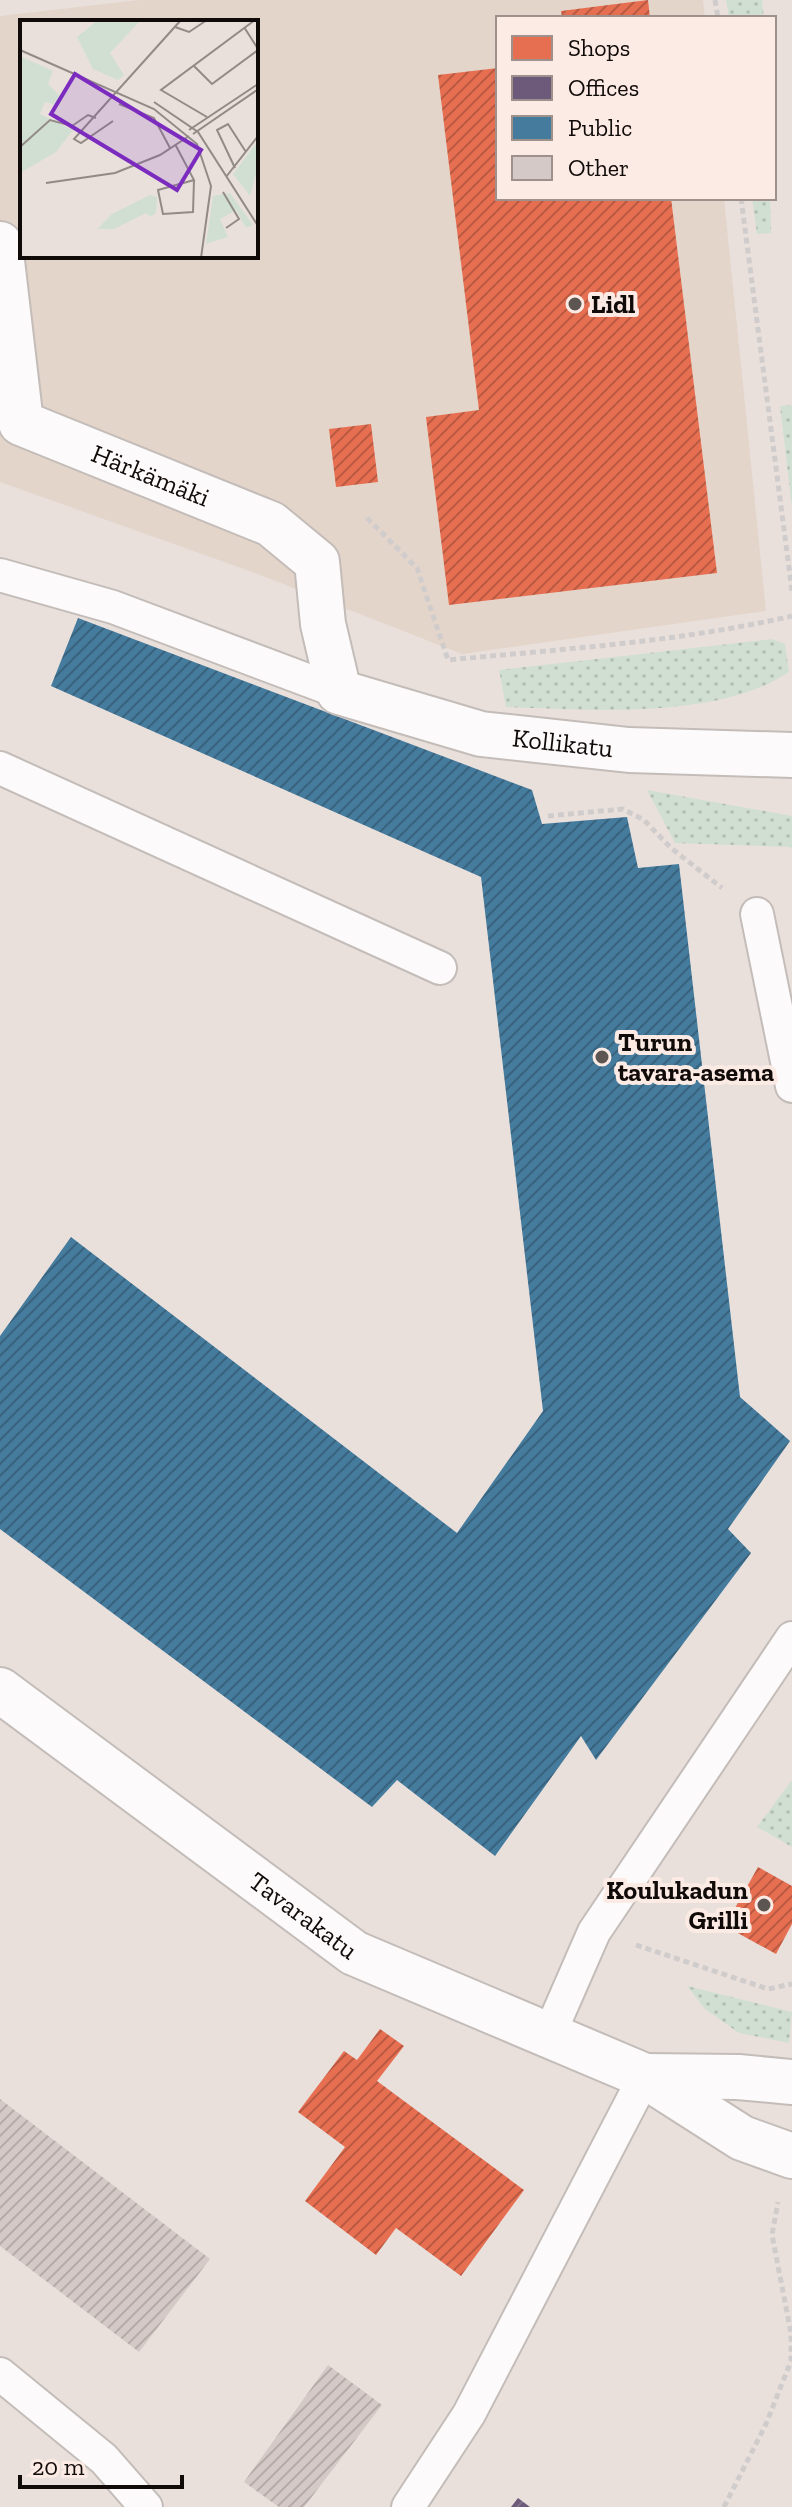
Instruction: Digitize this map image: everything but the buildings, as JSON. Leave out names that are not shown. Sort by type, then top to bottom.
[{"type":"street","name":"Härkämäki","points":[[0,244],[21,423],[271,524],[317,562],[323,624],[339,692]]},
{"type":"street","name":"Kollikatu","points":[[339,692],[481,734],[629,750],[792,755]]},
{"type":"street","name":"Tavarakatu","points":[[0,1690],[354,1953],[645,2076],[742,2138],[792,2156]]},
{"type":"street","name":"Tavarakatu","points":[[645,2076],[738,2077],[792,2082]]},
{"type":"lane","points":[[0,575],[113,607],[339,692]]},
{"type":"lane","points":[[0,768],[440,968]]},
{"type":"lane","points":[[757,914],[792,1086]]},
{"type":"lane","points":[[549,2035],[594,1932],[792,1638]]},
{"type":"lane","points":[[408,2507],[469,2414],[645,2076]]},
{"type":"lane","points":[[0,2374],[104,2459],[146,2507]]},
{"type":"path","points":[[741,200],[792,591]]},
{"type":"path","points":[[367,518],[417,568],[448,660],[628,643],[744,627],[792,616]]},
{"type":"path","points":[[548,816],[623,809],[644,820],[671,848],[757,914]]},
{"type":"path","points":[[594,1932],[768,1989],[792,1984]]},
{"type":"path","points":[[724,2507],[766,2424],[791,2361],[791,2333],[772,2235],[778,2204]]},
{"type":"shaded area","points":[[139,0],[703,0],[705,16],[496,16],[496,200],[724,200],[766,611],[462,654],[255,573],[0,482],[0,16]]},
{"type":"green space","points":[[726,0],[762,0],[764,16],[729,16]]},
{"type":"green space","points":[[752,200],[770,200],[771,233],[757,234]]},
{"type":"green space","points":[[792,405],[792,507],[780,406]]},
{"type":"green space","points":[[772,639],[785,644],[789,672],[760,687],[690,705],[613,710],[506,707],[499,670]]},
{"type":"green space","points":[[647,790],[792,816],[792,850],[790,847],[675,843]]},
{"type":"green space","points":[[792,1780],[792,1847],[757,1827]]},
{"type":"green space","points":[[687,1986],[792,2012],[789,2043],[739,2033],[705,2009]]},
{"type":"place","name":"Lidl","points":[[575,304]]},
{"type":"place","name":"Turun tavara-asema","points":[[602,1057]]},
{"type":"place","name":"Koulukadun Grilli","points":[[764,1905]]}]
